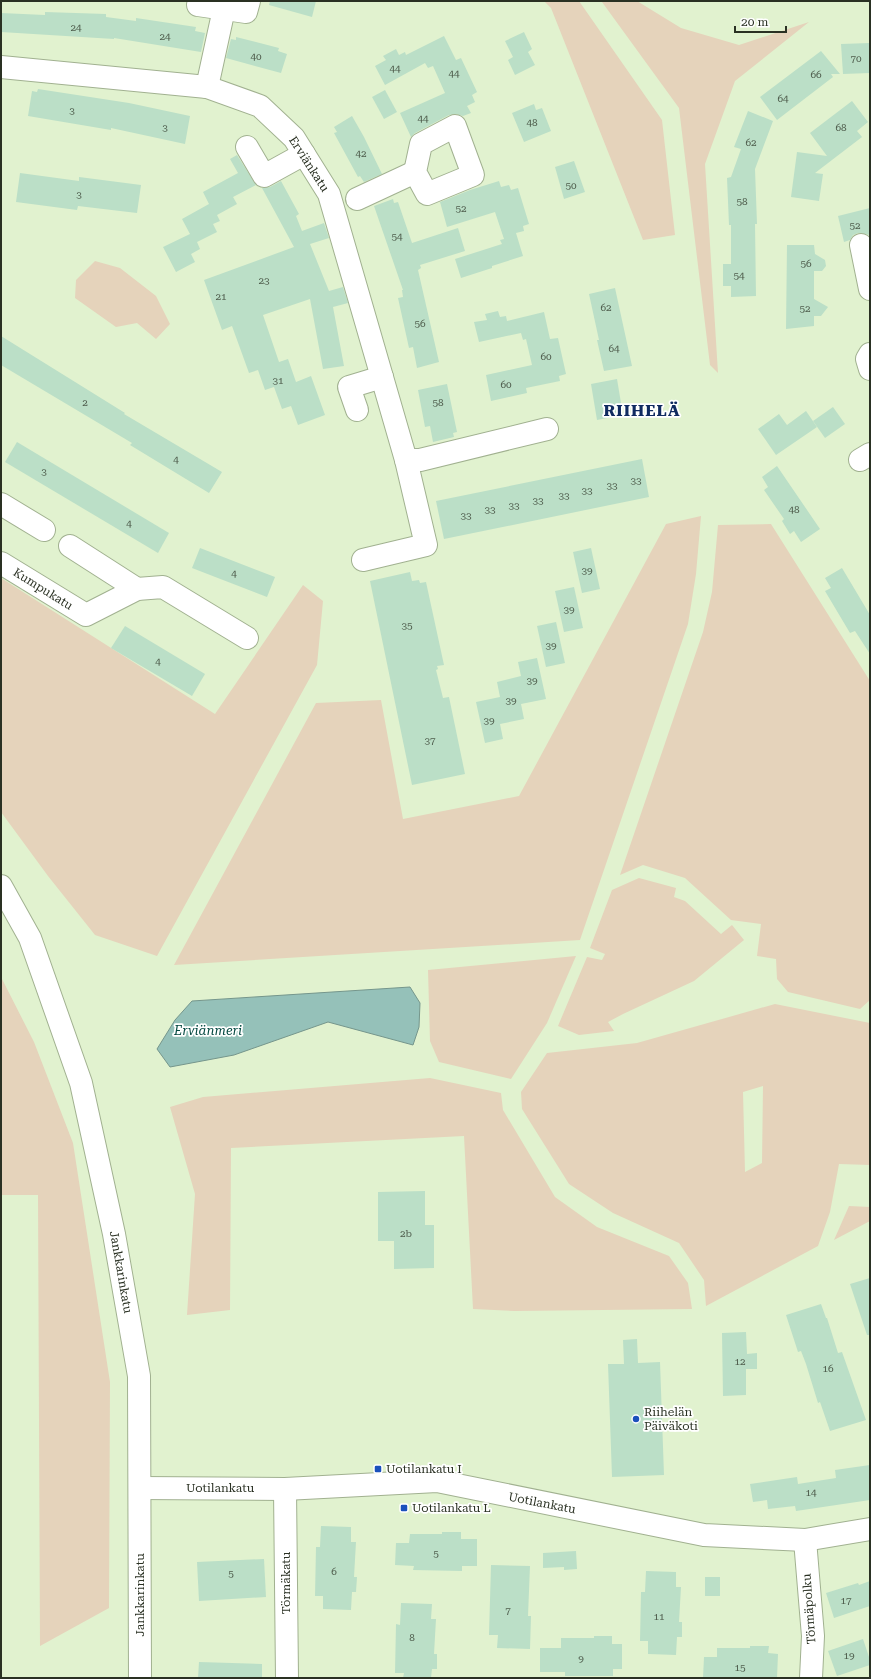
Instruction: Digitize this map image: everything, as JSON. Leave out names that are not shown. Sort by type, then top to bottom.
[{"type":"street","points":[[199,1],[198,5],[246,12],[249,1]]},
{"type":"street","points":[[207,87],[224,9]]},
{"type":"street","name":"Erviänkatu","points":[[1,68],[207,87],[260,106],[294,138],[329,194],[406,460],[426,545],[363,560]]},
{"type":"street","points":[[248,147],[264,176],[304,154]]},
{"type":"street","points":[[357,199],[415,172]]},
{"type":"street","points":[[860,245],[870,289]]},
{"type":"street","points":[[870,354],[867,359],[870,369]]},
{"type":"street","points":[[357,410],[349,387],[382,377]]},
{"type":"street","points":[[406,460],[420,460],[547,428]]},
{"type":"street","points":[[1,504],[44,530]]},
{"type":"street","points":[[70,546],[137,588],[164,587],[247,638]]},
{"type":"street","name":"Kumpukatu","points":[[1,563],[86,615],[137,588]]},
{"type":"street","name":"Jankkarinkatu","points":[[1,886],[30,938],[81,1083],[114,1234],[139,1376],[140,1678]]},
{"type":"street","name":"Uotilankatu","points":[[140,1488],[285,1488],[437,1481],[704,1534],[805,1540],[870,1528]]},
{"type":"street","name":"Törmäkatu","points":[[285,1488],[287,1678]]},
{"type":"street","name":"Törmäpolku","points":[[805,1540],[813,1636],[811,1678]]},
{"type":"shaded area","points":[[544,1],[579,1],[662,120],[675,235],[643,240],[551,8]]},
{"type":"shaded area","points":[[637,1],[681,28],[739,45],[809,22],[735,81],[705,164],[718,373],[710,365],[679,108],[602,2]]},
{"type":"shaded area","points":[[95,261],[120,268],[156,296],[170,324],[156,339],[137,323],[116,327],[75,298],[76,280]]},
{"type":"shaded area","points":[[701,516],[696,574],[688,624],[580,940],[174,965],[316,703],[381,700],[403,819],[519,796],[666,524]]},
{"type":"shaded area","points":[[771,524],[870,681],[870,1000],[860,1009],[788,992],[777,979],[776,959],[757,956],[761,924],[731,920],[685,878],[643,865],[620,875],[703,632],[712,592],[718,525]]},
{"type":"shaded area","points":[[1,578],[215,714],[303,585],[323,601],[317,665],[157,956],[95,935],[48,876],[1,812]]},
{"type":"shaded area","points":[[639,878],[676,888],[674,897],[685,901],[721,934],[732,925],[744,940],[694,981],[608,1022],[614,1031],[579,1035],[558,1026],[587,957],[602,960],[605,954],[590,948],[612,890]]},
{"type":"shaded area","points":[[576,956],[547,1023],[511,1079],[439,1062],[430,1041],[428,970]]},
{"type":"shaded area","points":[[1,977],[34,1042],[73,1143],[110,1382],[109,1608],[40,1646],[38,1195],[1,1195]]},
{"type":"shaded area","points":[[775,1004],[870,1023],[870,1165],[839,1164],[830,1212],[818,1246],[706,1306],[704,1280],[679,1243],[613,1213],[569,1184],[522,1109],[521,1092],[547,1053],[637,1043]],"holes":[[[763,1086],[762,1163],[745,1172],[743,1092]]]},
{"type":"shaded area","points":[[430,1078],[501,1093],[503,1110],[555,1197],[597,1227],[669,1256],[688,1283],[692,1309],[514,1311],[473,1309],[464,1136],[231,1148],[230,1310],[187,1315],[195,1194],[170,1107],[203,1097]]},
{"type":"shaded area","points":[[849,1206],[870,1207],[870,1221],[834,1240]]},
{"type":"water","name":"Erviänmeri","points":[[410,987],[420,1003],[419,1027],[413,1045],[328,1022],[234,1055],[170,1067],[157,1049],[175,1020],[192,1001]]},
{"type":"building","points":[[270,1],[316,1],[312,17],[269,5]]},
{"type":"building","points":[[45,12],[106,14],[106,17],[136,21],[136,18],[196,27],[195,31],[205,33],[201,52],[114,38],[1,32],[1,13],[45,15]]},
{"type":"building","points":[[524,32],[532,49],[528,52],[535,65],[515,75],[508,60],[513,57],[505,41]]},
{"type":"building","points":[[444,36],[456,60],[461,58],[477,92],[472,95],[475,102],[467,106],[471,113],[463,116],[456,114],[449,115],[415,133],[411,137],[400,113],[445,93],[433,66],[428,68],[425,63],[385,85],[375,66],[386,60],[383,56],[396,49],[399,55],[405,52],[406,55]]},
{"type":"building","points":[[236,37],[279,48],[278,51],[287,54],[281,73],[226,58],[231,39],[236,40]]},
{"type":"building","points":[[870,43],[870,73],[843,74],[841,44]]},
{"type":"building","points":[[821,51],[840,74],[831,74],[833,77],[777,120],[760,97]]},
{"type":"building","points":[[38,89],[129,103],[190,116],[185,144],[111,128],[111,130],[28,116],[32,91],[37,92]]},
{"type":"building","points":[[385,90],[397,112],[384,119],[372,97]]},
{"type":"building","points":[[852,101],[868,122],[857,131],[862,137],[815,173],[823,174],[819,201],[791,197],[797,152],[827,156],[810,133]]},
{"type":"building","points":[[534,104],[536,110],[542,108],[551,131],[524,142],[512,113]]},
{"type":"building","points":[[748,111],[773,121],[755,169],[757,224],[755,224],[756,296],[731,297],[731,286],[723,286],[723,264],[731,264],[731,225],[729,225],[727,178],[731,177],[741,149],[734,147]]},
{"type":"building","points":[[352,116],[382,174],[364,182],[360,176],[358,177],[334,133],[337,132],[334,127]]},
{"type":"building","points":[[237,155],[256,185],[233,197],[237,204],[217,215],[220,221],[213,224],[217,232],[197,242],[200,249],[191,254],[195,262],[176,272],[163,247],[190,234],[182,219],[209,204],[203,192],[238,173],[230,159]]},
{"type":"building","points":[[574,161],[585,192],[564,199],[555,167]]},
{"type":"building","points":[[20,173],[79,181],[79,177],[141,185],[137,213],[78,206],[77,210],[16,202]]},
{"type":"building","points":[[281,181],[299,214],[296,216],[302,231],[324,223],[329,238],[310,244],[329,291],[343,287],[348,303],[333,307],[344,366],[323,369],[310,299],[263,315],[279,362],[288,359],[296,382],[311,376],[325,415],[298,425],[291,406],[282,409],[274,387],[265,390],[258,370],[249,373],[232,326],[222,330],[204,280],[294,247],[262,188],[270,187]]},
{"type":"building","points":[[499,181],[501,187],[509,185],[511,190],[518,188],[529,224],[523,226],[524,231],[516,233],[523,256],[461,278],[455,259],[502,244],[500,240],[504,239],[495,212],[447,227],[440,202],[470,190]]},
{"type":"building","points":[[393,199],[394,203],[398,202],[412,243],[458,228],[465,251],[420,265],[421,268],[418,270],[439,362],[417,368],[413,347],[409,348],[398,298],[403,297],[403,290],[374,206]]},
{"type":"building","points":[[870,208],[870,235],[858,233],[853,235],[850,240],[844,242],[838,216]]},
{"type":"building","points":[[787,245],[814,245],[815,254],[825,260],[826,266],[822,271],[814,271],[814,299],[828,307],[821,316],[814,316],[814,326],[786,329]]},
{"type":"building","points":[[615,288],[632,366],[604,371],[589,294]]},
{"type":"building","points":[[498,311],[500,317],[506,316],[507,321],[544,312],[550,339],[558,338],[566,374],[559,376],[560,381],[526,388],[527,393],[491,401],[486,375],[532,365],[526,339],[523,340],[521,333],[479,342],[474,322],[487,320],[485,314]]},
{"type":"building","points":[[1,336],[125,413],[124,414],[222,472],[209,493],[130,445],[132,443],[1,365]]},
{"type":"building","points":[[617,379],[623,415],[597,420],[591,384]]},
{"type":"building","points":[[447,384],[457,432],[453,433],[454,437],[433,442],[430,426],[425,427],[418,390]]},
{"type":"building","points":[[833,407],[845,424],[825,438],[813,421]]},
{"type":"building","points":[[806,411],[817,427],[776,455],[758,429],[779,414],[787,425]]},
{"type":"building","points":[[17,442],[169,533],[158,553],[5,462]]},
{"type":"building","points":[[642,459],[649,497],[444,539],[436,501]]},
{"type":"building","points":[[777,466],[820,529],[801,542],[794,531],[790,534],[782,521],[784,519],[764,490],[768,487],[762,477]]},
{"type":"building","points":[[200,548],[275,577],[267,597],[192,568]]},
{"type":"building","points":[[591,548],[600,589],[582,593],[573,552]]},
{"type":"building","points":[[842,568],[870,615],[870,654],[855,631],[850,633],[825,591],[831,588],[825,578]]},
{"type":"building","points":[[410,572],[412,581],[419,580],[420,583],[426,582],[444,665],[437,666],[438,669],[436,670],[443,698],[449,697],[465,774],[412,785],[370,581]]},
{"type":"building","points":[[574,587],[583,628],[564,632],[555,591]]},
{"type":"building","points":[[556,622],[565,663],[546,667],[537,626]]},
{"type":"building","points":[[125,626],[205,674],[192,696],[111,648]]},
{"type":"building","points":[[537,658],[546,699],[521,704],[524,719],[500,724],[503,739],[485,743],[476,702],[500,697],[497,682],[521,676],[518,662]]},
{"type":"building","points":[[425,1191],[425,1225],[434,1225],[434,1268],[394,1269],[394,1241],[378,1241],[378,1192]]},
{"type":"building","points":[[870,1278],[870,1335],[867,1335],[850,1284]]},
{"type":"building","points":[[821,1304],[838,1353],[842,1352],[866,1420],[830,1431],[820,1402],[818,1403],[801,1351],[798,1352],[786,1315]]},
{"type":"building","points":[[746,1332],[747,1354],[757,1353],[757,1369],[746,1369],[746,1395],[723,1396],[722,1333]]},
{"type":"building","name":"Riihelän Päiväkoti","points":[[637,1339],[638,1363],[660,1362],[664,1475],[612,1477],[608,1364],[624,1364],[623,1340]]},
{"type":"building","points":[[870,1465],[870,1500],[796,1511],[795,1506],[768,1509],[767,1500],[753,1502],[750,1484],[797,1477],[798,1484],[836,1478],[835,1470]]},
{"type":"building","points":[[321,1526],[351,1527],[351,1542],[356,1542],[354,1577],[357,1577],[356,1592],[352,1592],[351,1610],[323,1609],[323,1596],[315,1596],[316,1547],[320,1547]]},
{"type":"building","points":[[442,1532],[461,1532],[461,1539],[477,1539],[477,1566],[462,1566],[462,1571],[413,1570],[414,1566],[395,1565],[396,1543],[409,1543],[410,1534],[442,1534]]},
{"type":"building","points":[[576,1551],[577,1569],[564,1570],[564,1567],[543,1568],[543,1553]]},
{"type":"building","points":[[264,1559],[266,1597],[199,1601],[197,1562]]},
{"type":"building","points":[[491,1565],[530,1566],[528,1616],[531,1616],[530,1649],[497,1648],[498,1635],[489,1635]]},
{"type":"building","points":[[646,1571],[676,1572],[676,1587],[681,1587],[679,1622],[682,1622],[682,1637],[677,1637],[676,1655],[648,1654],[648,1641],[640,1641],[641,1592],[645,1592]]},
{"type":"building","points":[[705,1577],[720,1577],[720,1596],[705,1596]]},
{"type":"building","points":[[870,1581],[870,1606],[834,1618],[826,1593],[858,1583],[859,1585]]},
{"type":"building","points":[[401,1603],[432,1604],[431,1619],[436,1619],[434,1654],[437,1654],[437,1669],[432,1669],[431,1678],[403,1678],[404,1673],[395,1673],[396,1624],[400,1625]]},
{"type":"building","points":[[594,1636],[612,1636],[612,1644],[622,1644],[622,1669],[613,1669],[613,1676],[565,1676],[565,1672],[540,1672],[540,1648],[561,1648],[561,1638],[594,1638]]},
{"type":"building","points":[[863,1639],[870,1660],[870,1665],[837,1676],[828,1651]]},
{"type":"building","points":[[750,1646],[769,1646],[768,1653],[778,1654],[777,1678],[703,1678],[704,1657],[717,1657],[717,1648],[750,1648]]},
{"type":"building","points":[[199,1662],[262,1664],[262,1678],[198,1678]]},
{"type":"place","name":"Riihelän Päiväkoti","points":[[636,1419]]},
{"type":"place","name":"Uotilankatu I","points":[[378,1469]]},
{"type":"place","name":"Uotilankatu L","points":[[404,1508]]},
{"type":"district","name":"RIIHELÄ","points":[[642,410]]}]
